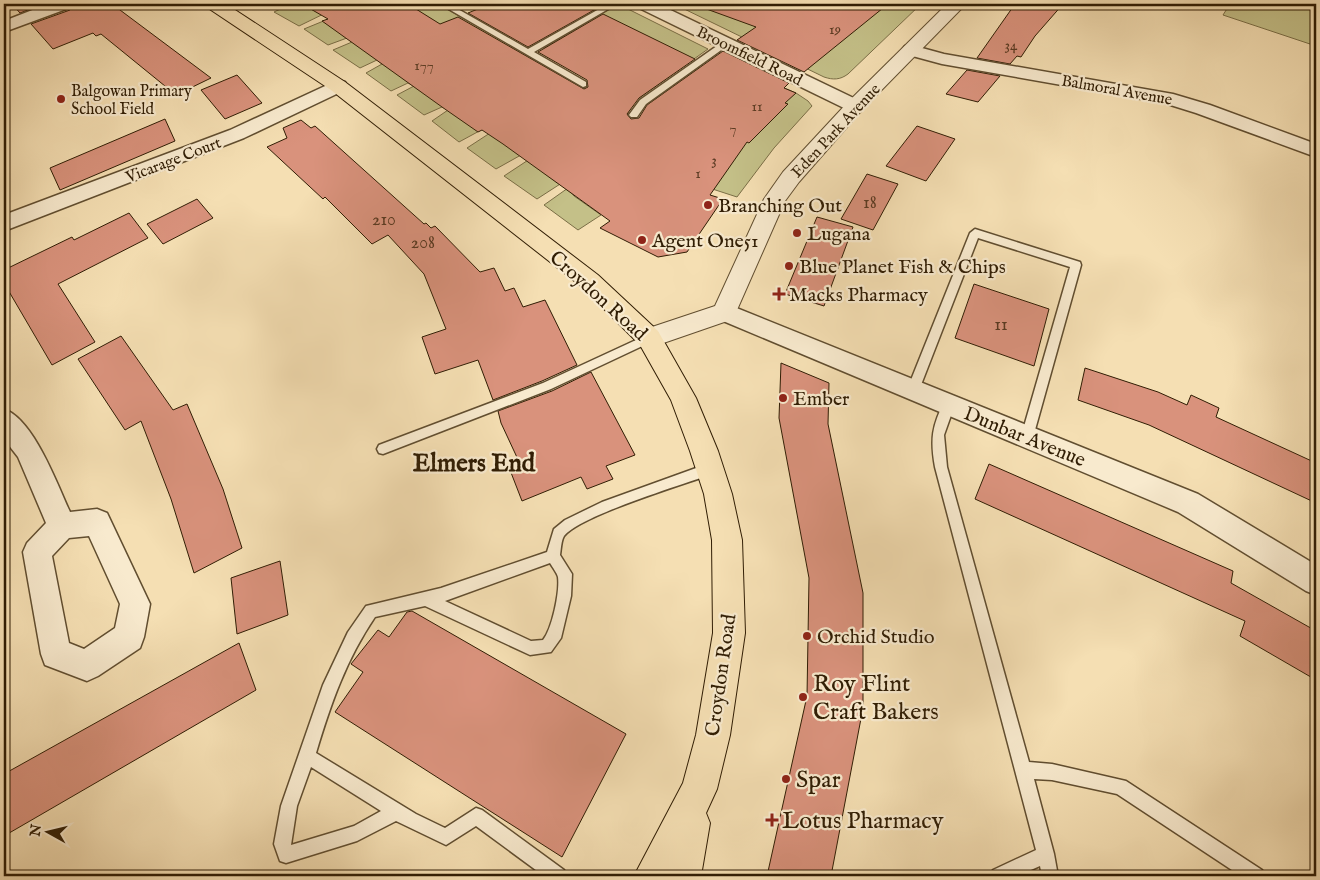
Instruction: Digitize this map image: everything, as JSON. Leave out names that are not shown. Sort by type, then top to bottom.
[{"type":"main road","name":"Croydon Road","points":[[214,4],[338,86],[590,281],[649,338],[683,398],[693,421],[718,494],[727,540],[730,584],[728,632],[713,735],[699,789],[653,876]]},
{"type":"main road","points":[[682,876],[699,789]]},
{"type":"street","points":[[4,27],[63,4]]},
{"type":"street","name":"Broomfield Road","points":[[645,4],[855,106]]},
{"type":"street","name":"Eden Park Avenue","points":[[724,312],[775,199],[855,106],[957,4]]},
{"type":"street","name":"Balmoral Avenue","points":[[911,50],[942,59],[1166,98],[1203,109],[1316,151]]},
{"type":"street","name":"Vicarage Court","points":[[4,223],[238,134],[338,86]]},
{"type":"street","points":[[649,338],[724,312]]},
{"type":"street","name":"Dunbar Avenue","points":[[724,312],[1188,503],[1316,581]]},
{"type":"street","points":[[4,420],[28,450],[62,526]]},
{"type":"street","points":[[97,522],[135,604],[129,637],[87,665],[56,654],[37,552],[62,526],[97,522]]},
{"type":"lane","points":[[444,4],[583,84]]},
{"type":"lane","points":[[528,52],[613,4]]},
{"type":"lane","points":[[634,115],[643,102],[727,43]]},
{"type":"lane","points":[[913,390],[975,233],[1076,265],[1027,437]]},
{"type":"lane","points":[[383,449],[547,386],[649,338]]},
{"type":"lane","points":[[949,404],[938,428],[941,467],[1024,770],[1050,876]]},
{"type":"lane","points":[[426,599],[530,648],[546,647],[554,638],[564,596],[564,574],[553,556],[556,540],[561,530],[589,514],[710,469]]},
{"type":"lane","points":[[396,812],[357,833],[286,855],[282,844],[289,806],[328,690],[353,637],[371,611],[426,599],[553,556]]},
{"type":"lane","points":[[307,756],[396,812],[446,837],[476,816],[558,876]]},
{"type":"lane","points":[[1024,770],[1052,772],[1120,787],[1256,876]]},
{"type":"lane","points":[[998,876],[1046,854]]},
{"type":"shaded area","points":[[291,4],[344,4],[299,26],[274,12]]},
{"type":"shaded area","points":[[365,4],[438,4],[587,89],[595,84],[544,54],[544,48],[618,4],[708,49],[635,101],[628,113],[633,131],[649,105],[663,92],[677,86],[698,67],[714,75],[768,81],[796,93],[812,106],[774,148],[737,197],[697,184],[588,166],[537,199],[504,176],[554,143],[521,155],[496,169],[467,148],[490,133],[507,116],[459,142],[432,121],[448,110],[442,107],[424,115],[397,95],[414,86],[408,83],[391,91],[366,73],[382,64],[377,60],[360,68],[333,50],[352,42],[347,38],[328,45],[304,29]]},
{"type":"shaded area","points":[[674,4],[921,4],[848,74],[833,79],[824,77]]},
{"type":"shaded area","points":[[1230,4],[1316,4],[1316,46],[1223,15]]},
{"type":"shaded area","points":[[568,188],[574,196],[601,215],[578,230],[544,205]]},
{"type":"building","points":[[12,4],[43,4],[20,13]]},
{"type":"building","points":[[73,4],[112,4],[211,78],[176,95],[101,34],[96,36],[93,33],[53,49],[31,24],[70,10]]},
{"type":"building","points":[[302,4],[408,4],[440,24],[458,17],[584,89],[588,87],[587,80],[538,52],[603,14],[695,59],[639,98],[627,114],[631,119],[639,118],[647,105],[723,51],[789,83],[784,88],[796,93],[785,103],[788,104],[749,143],[747,142],[710,195],[723,199],[687,252],[658,257],[600,228],[610,221],[503,144],[482,130],[478,132],[442,107],[322,21],[328,19]]},
{"type":"building","points":[[490,4],[582,4],[594,10],[528,47],[468,13]]},
{"type":"building","points":[[702,4],[888,4],[804,72],[737,40],[756,27],[701,7]]},
{"type":"building","points":[[1015,4],[1063,4],[1035,36],[1021,57],[1017,56],[1010,64],[977,58]]},
{"type":"building","points":[[967,70],[1000,76],[978,102],[946,94]]},
{"type":"building","points":[[237,75],[262,103],[225,119],[201,90]]},
{"type":"building","points":[[165,119],[175,141],[60,190],[50,168]]},
{"type":"building","points":[[301,120],[311,128],[315,126],[424,224],[426,223],[431,228],[435,226],[480,272],[494,268],[505,291],[514,288],[523,307],[545,300],[577,365],[493,400],[478,360],[435,374],[422,337],[446,329],[424,274],[388,235],[372,244],[325,197],[323,199],[267,147],[287,138],[283,128]]},
{"type":"building","points":[[917,126],[955,139],[926,181],[886,166]]},
{"type":"building","points":[[867,174],[898,184],[873,230],[841,219]]},
{"type":"building","points":[[197,199],[213,218],[163,244],[147,224]]},
{"type":"building","points":[[129,213],[148,238],[58,284],[95,342],[52,365],[4,283],[4,270],[72,237],[74,240]]},
{"type":"building","points":[[817,217],[853,227],[824,306],[785,294]]},
{"type":"building","points":[[974,284],[1049,309],[1034,366],[955,338]]},
{"type":"building","points":[[121,336],[173,410],[187,404],[223,489],[242,548],[194,573],[171,499],[141,421],[125,430],[78,359]]},
{"type":"building","points":[[781,363],[829,383],[828,424],[863,593],[863,708],[831,876],[767,876],[807,696],[809,578],[779,418]]},
{"type":"building","points":[[1085,368],[1158,392],[1187,405],[1191,395],[1219,408],[1216,417],[1316,463],[1316,503],[1149,425],[1078,400]]},
{"type":"building","points":[[591,372],[635,455],[606,466],[613,479],[587,489],[581,477],[522,501],[510,470],[521,466],[501,423],[498,411],[552,391]]},
{"type":"building","points":[[989,464],[1233,571],[1231,583],[1316,631],[1316,680],[1240,636],[1245,621],[975,499]]},
{"type":"building","points":[[280,561],[288,615],[237,634],[231,578]]},
{"type":"building","points":[[412,611],[626,734],[562,857],[335,712],[363,672],[351,664],[378,630],[389,637],[407,612]]},
{"type":"building","points":[[239,643],[256,690],[4,836],[4,774]]},
{"type":"place","name":"Balgowan Primary School Field","points":[[61,99]]},
{"type":"place","name":"Branching Out","points":[[708,205]]},
{"type":"place","name":"Lugana","points":[[797,233]]},
{"type":"place","name":"Agent One51","points":[[642,240]]},
{"type":"place","name":"Blue Planet Fish & Chips","points":[[789,266]]},
{"type":"place","name":"Macks Pharmacy","points":[[779,294]]},
{"type":"place","name":"Ember","points":[[783,398]]},
{"type":"place","name":"Orchid Studio","points":[[807,636]]},
{"type":"place","name":"Roy Flint Craft Bakers","points":[[803,697]]},
{"type":"place","name":"Spar","points":[[786,779]]},
{"type":"place","name":"Lotus Pharmacy","points":[[772,820]]},
{"type":"district","name":"Elmers End","points":[[474,462]]}]
